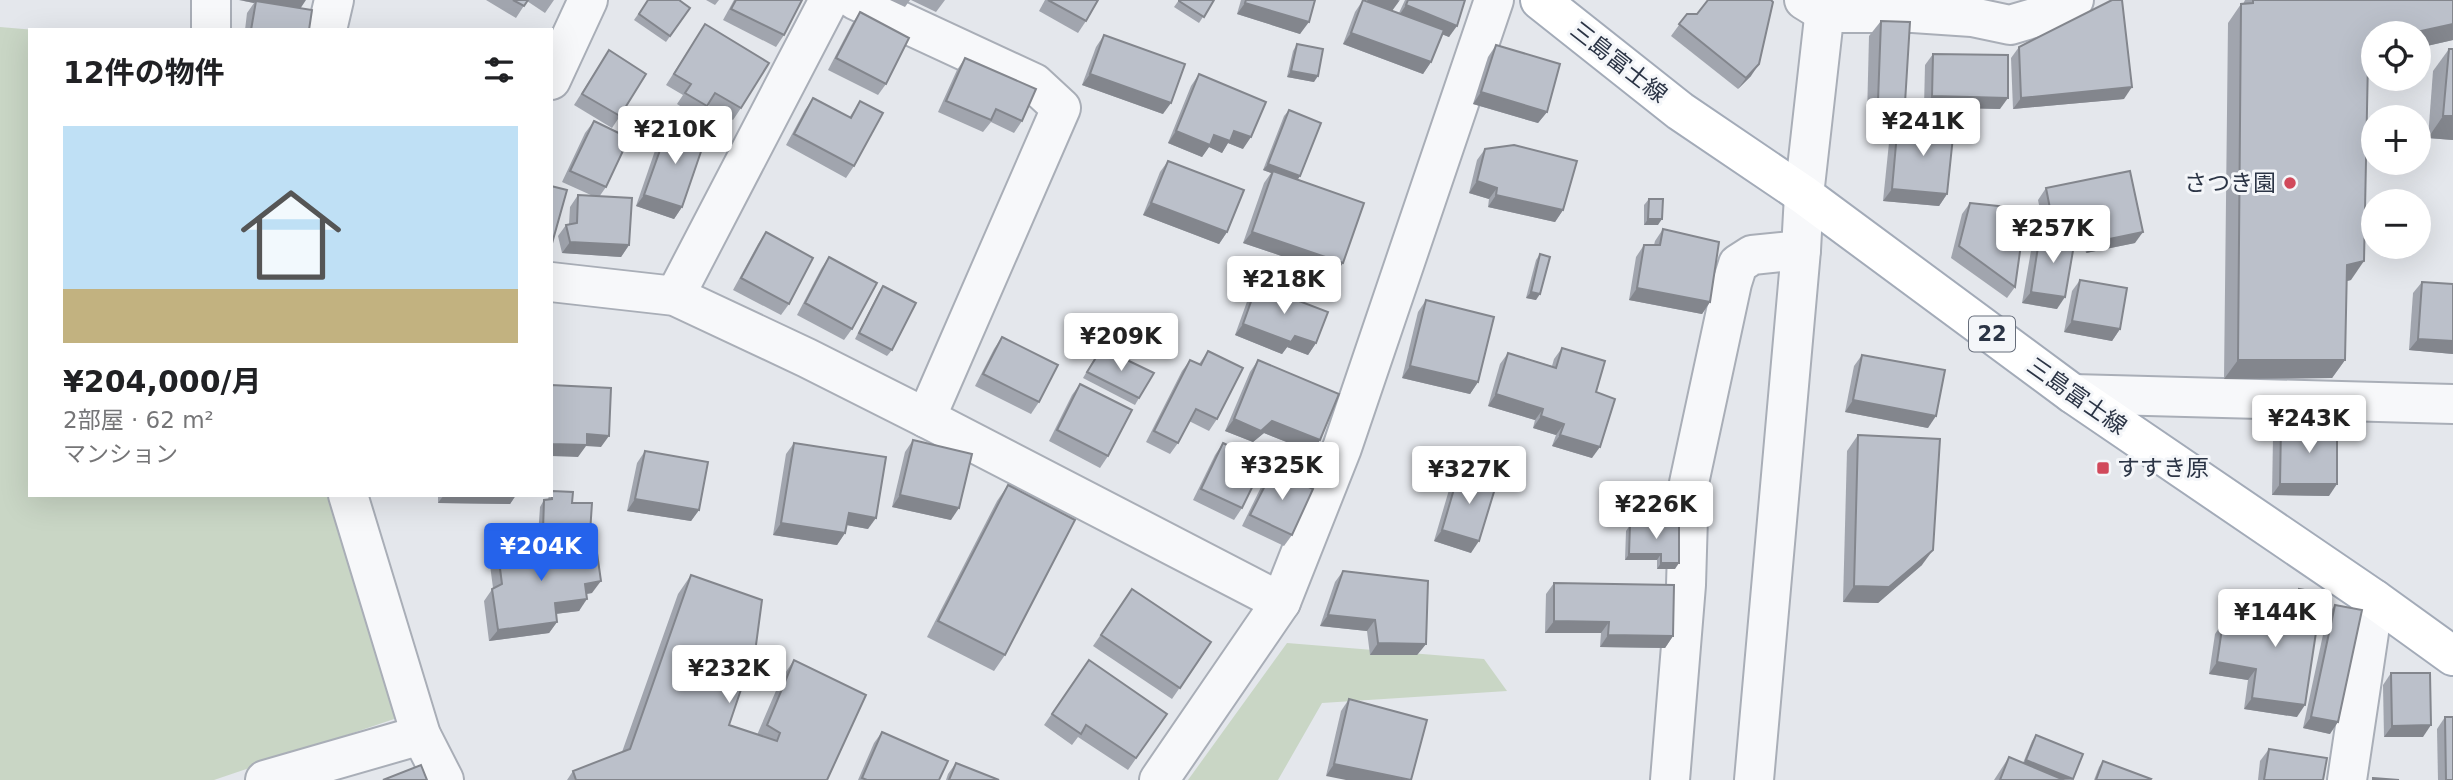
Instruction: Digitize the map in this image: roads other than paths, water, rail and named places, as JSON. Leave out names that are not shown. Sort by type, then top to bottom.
[{"type":"main road","name":"三島富士線","points":[[1540,0],[1680,111],[1804,195],[2073,394],[2453,656]]},
{"type":"street","points":[[211,0],[211,28]]},
{"type":"street","points":[[327,28],[334,0]]},
{"type":"street","points":[[553,76],[588,0]]},
{"type":"street","points":[[675,296],[829,0]]},
{"type":"street","points":[[855,0],[1034,83],[1061,108],[926,418]]},
{"type":"street","points":[[1159,780],[1281,601],[1342,448],[1494,0]]},
{"type":"street","points":[[1754,780],[1801,250],[1818,4],[1972,17],[2010,25],[2037,17],[2074,0]]},
{"type":"street","points":[[1671,780],[1686,584],[1689,482],[1732,283],[1738,264],[1752,254],[1801,250]]},
{"type":"street","points":[[553,282],[675,296],[807,358],[1281,601]]},
{"type":"street","points":[[2073,394],[2453,404]]},
{"type":"street","points":[[349,497],[421,735],[444,780]]},
{"type":"street","points":[[2347,780],[2374,599]]},
{"type":"street","points":[[265,780],[421,735]]},
{"type":"place","name":"さつき園","points":[[2290,183]]},
{"type":"place","name":"すすき原","points":[[2103,468]]}]
